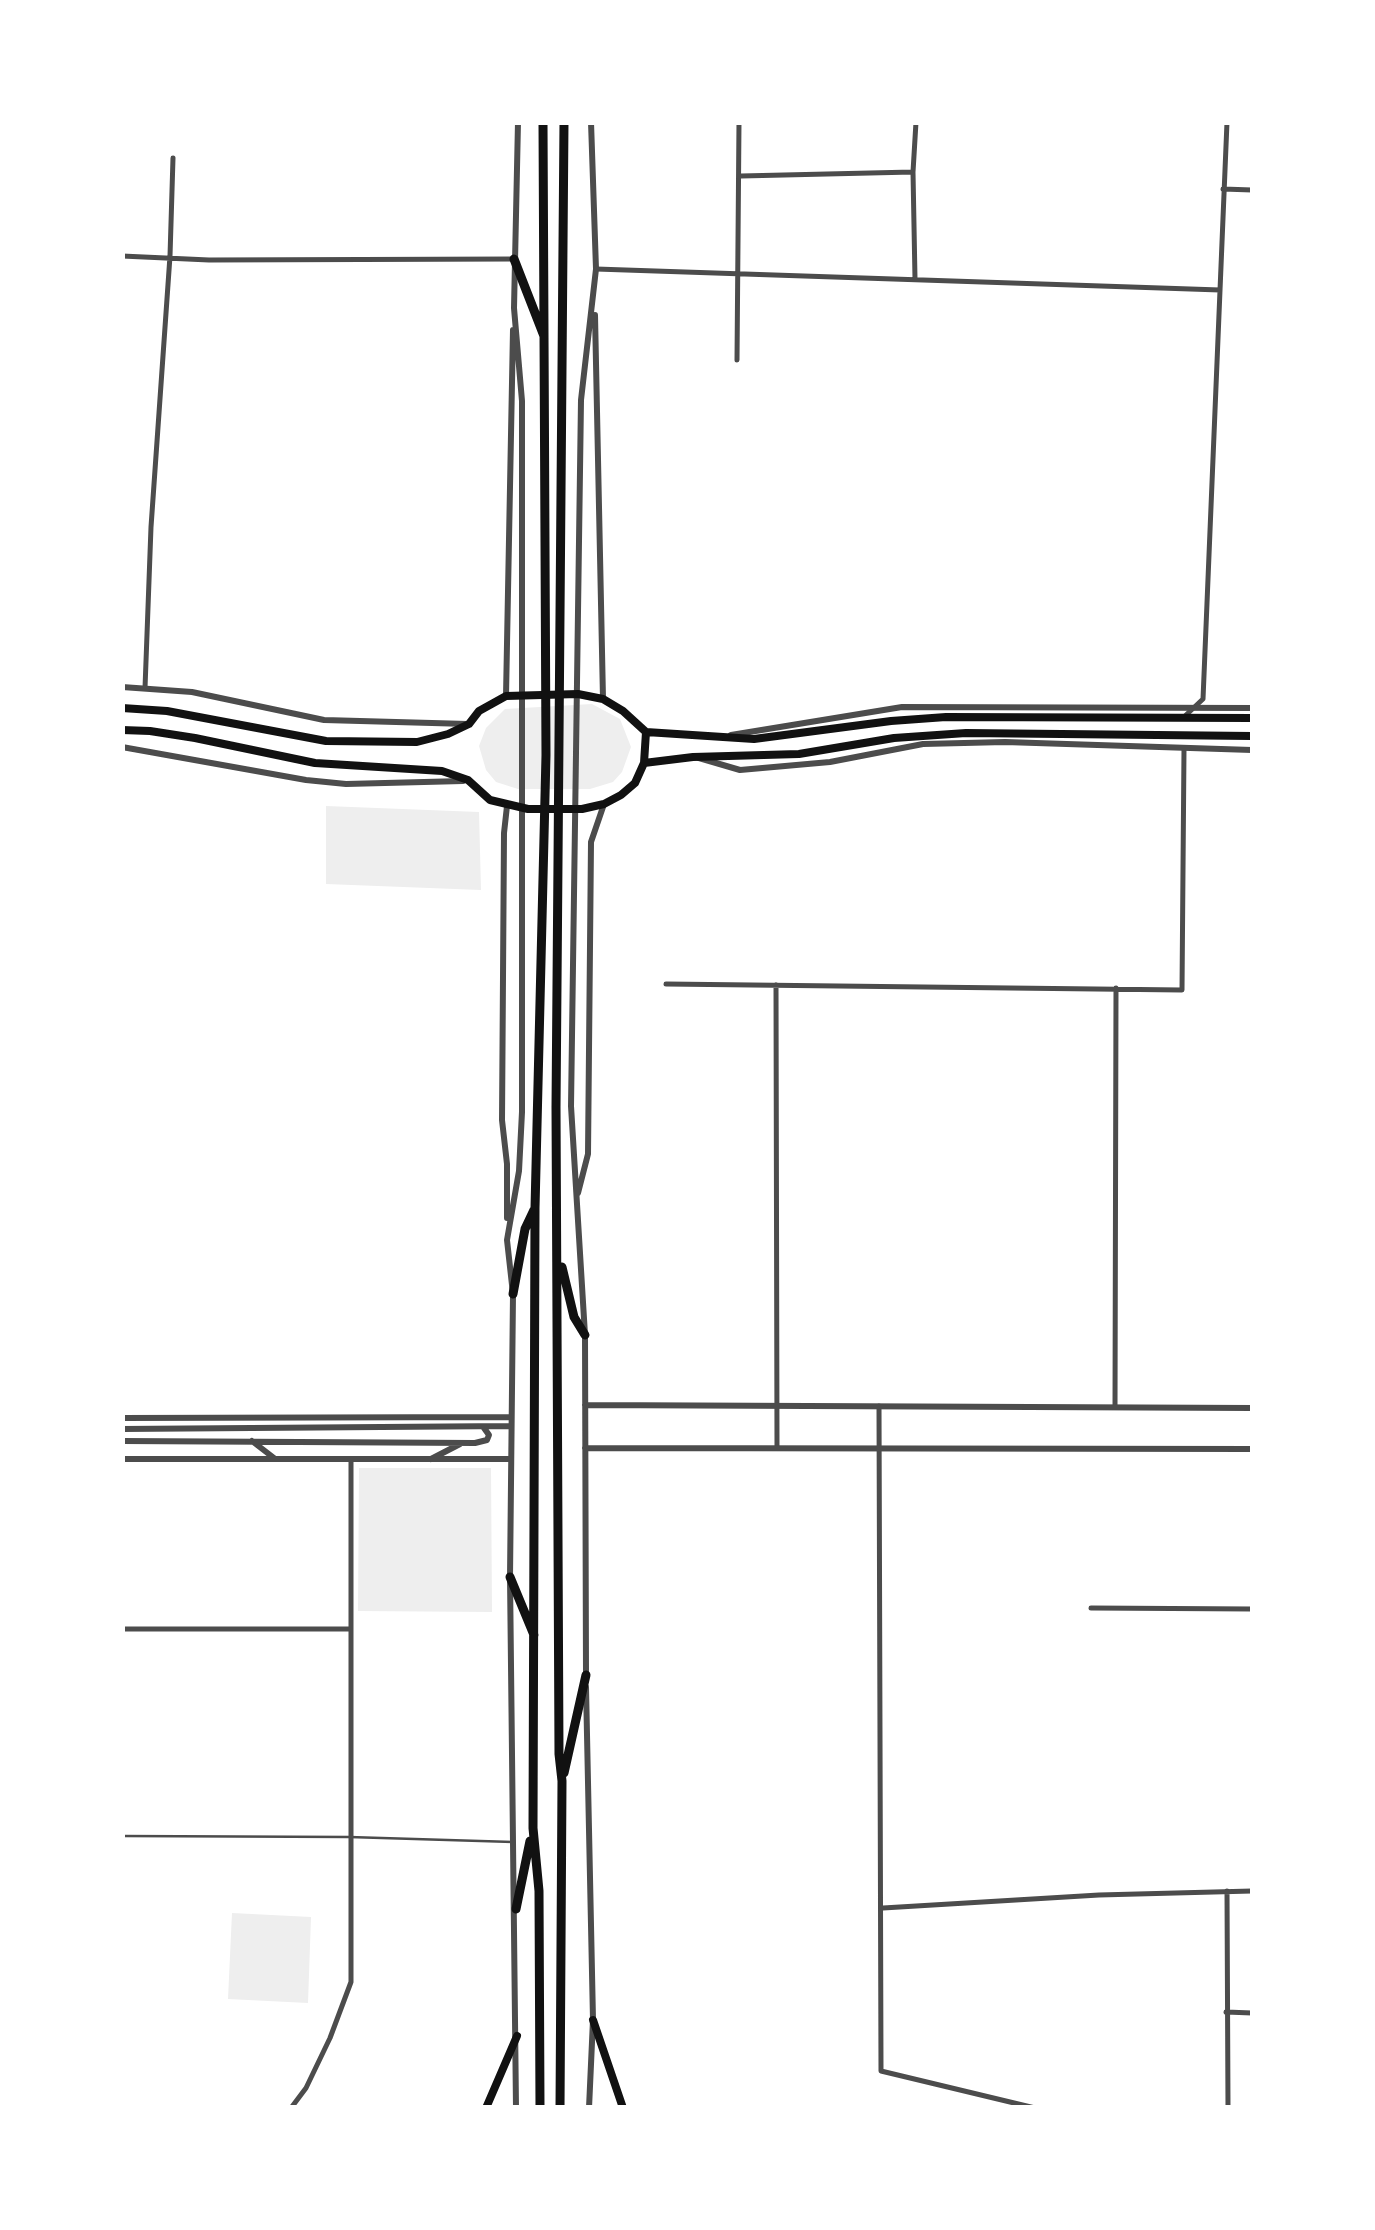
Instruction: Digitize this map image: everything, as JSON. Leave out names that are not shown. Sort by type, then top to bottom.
[{"type":"highway","points":[[540,2108],[539,1891],[533,1828],[535,1208],[546,737],[543,122]]},
{"type":"highway","points":[[560,2108],[562,1781],[556,1106],[564,122]]},
{"type":"highway","points":[[514,259],[546,342]]},
{"type":"highway","points":[[512,1294],[526,1229],[535,1208]]},
{"type":"highway","points":[[558,1252],[574,1317],[585,1335]]},
{"type":"highway","points":[[510,1577],[535,1638]]},
{"type":"highway","points":[[562,1781],[586,1675]]},
{"type":"highway","points":[[516,1908],[533,1828]]},
{"type":"main road","points":[[122,708],[168,711],[326,742],[416,742],[469,724],[479,710],[506,696],[578,694],[602,699],[624,710],[646,732],[718,738],[769,738],[946,717],[1252,718]]},
{"type":"main road","points":[[122,730],[150,730],[315,763],[398,766],[448,773],[468,780],[490,800],[507,806],[582,809],[604,804],[635,783],[644,763],[646,732]]},
{"type":"main road","points":[[644,763],[693,757],[800,754],[894,738],[966,732],[1252,736]]},
{"type":"main road","points":[[593,2020],[623,2108]]},
{"type":"main road","points":[[486,2108],[517,2036]]},
{"type":"street","points":[[506,696],[518,122]]},
{"type":"street","points":[[589,2108],[593,2020],[585,1335],[572,1106],[581,400],[596,269],[591,122]]},
{"type":"street","points":[[736,360],[738,122]]},
{"type":"street","points":[[915,279],[916,122]]},
{"type":"street","points":[[1182,718],[1203,699],[1226,122]]},
{"type":"street","points":[[145,688],[173,158]]},
{"type":"street","points":[[740,176],[913,172]]},
{"type":"street","points":[[1223,189],[1252,190]]},
{"type":"street","points":[[122,256],[210,260],[514,259]]},
{"type":"street","points":[[596,269],[1220,290]]},
{"type":"street","points":[[594,288],[602,699]]},
{"type":"street","points":[[507,1240],[519,1170],[522,1112],[522,401],[514,308]]},
{"type":"street","points":[[122,687],[192,692],[324,720],[469,724]]},
{"type":"street","points":[[718,738],[902,707],[1252,708]]},
{"type":"street","points":[[666,984],[1182,990],[1184,734]]},
{"type":"street","points":[[693,757],[740,770],[830,762],[923,744],[1005,742],[1252,750]]},
{"type":"street","points":[[122,747],[333,783],[433,784],[468,780]]},
{"type":"street","points":[[577,1199],[588,1154],[591,842],[604,804]]},
{"type":"street","points":[[507,806],[502,1120],[512,1294],[510,1577],[516,2108]]},
{"type":"street","points":[[776,984],[776,1448]]},
{"type":"street","points":[[1115,1407],[1116,988]]},
{"type":"street","points":[[585,1405],[1252,1408]]},
{"type":"street","points":[[878,1406],[881,2072],[1035,2108]]},
{"type":"street","points":[[122,1418],[512,1422]]},
{"type":"street","points":[[238,1428],[248,1418]]},
{"type":"street","points":[[122,1428],[483,1427],[512,1422]]},
{"type":"street","points":[[122,1441],[475,1443],[487,1440],[489,1435],[483,1427]]},
{"type":"street","points":[[251,1440],[277,1460]]},
{"type":"street","points":[[430,1460],[463,1443]]},
{"type":"street","points":[[585,1448],[1252,1449]]},
{"type":"street","points":[[122,1459],[511,1460]]},
{"type":"street","points":[[290,2108],[306,2088],[351,1982],[351,1460]]},
{"type":"street","points":[[1091,1608],[1252,1609]]},
{"type":"street","points":[[122,1629],[351,1629]]},
{"type":"street","points":[[1228,1891],[1228,2108]]},
{"type":"street","points":[[883,1908],[1252,1891]]},
{"type":"street","points":[[1226,2012],[1252,2012]]},
{"type":"lane","points":[[122,1836],[349,1836],[514,1842]]},
{"type":"shaded area","points":[[592,704],[620,719],[631,747],[622,772],[613,782],[590,789],[518,789],[496,782],[486,770],[479,746],[486,728],[505,709]]},
{"type":"shaded area","points":[[326,806],[479,812],[481,890],[326,884]]},
{"type":"shaded area","points":[[359,1468],[491,1468],[492,1612],[358,1611]]},
{"type":"shaded area","points":[[232,1913],[311,1917],[308,2003],[228,1999]]}]
